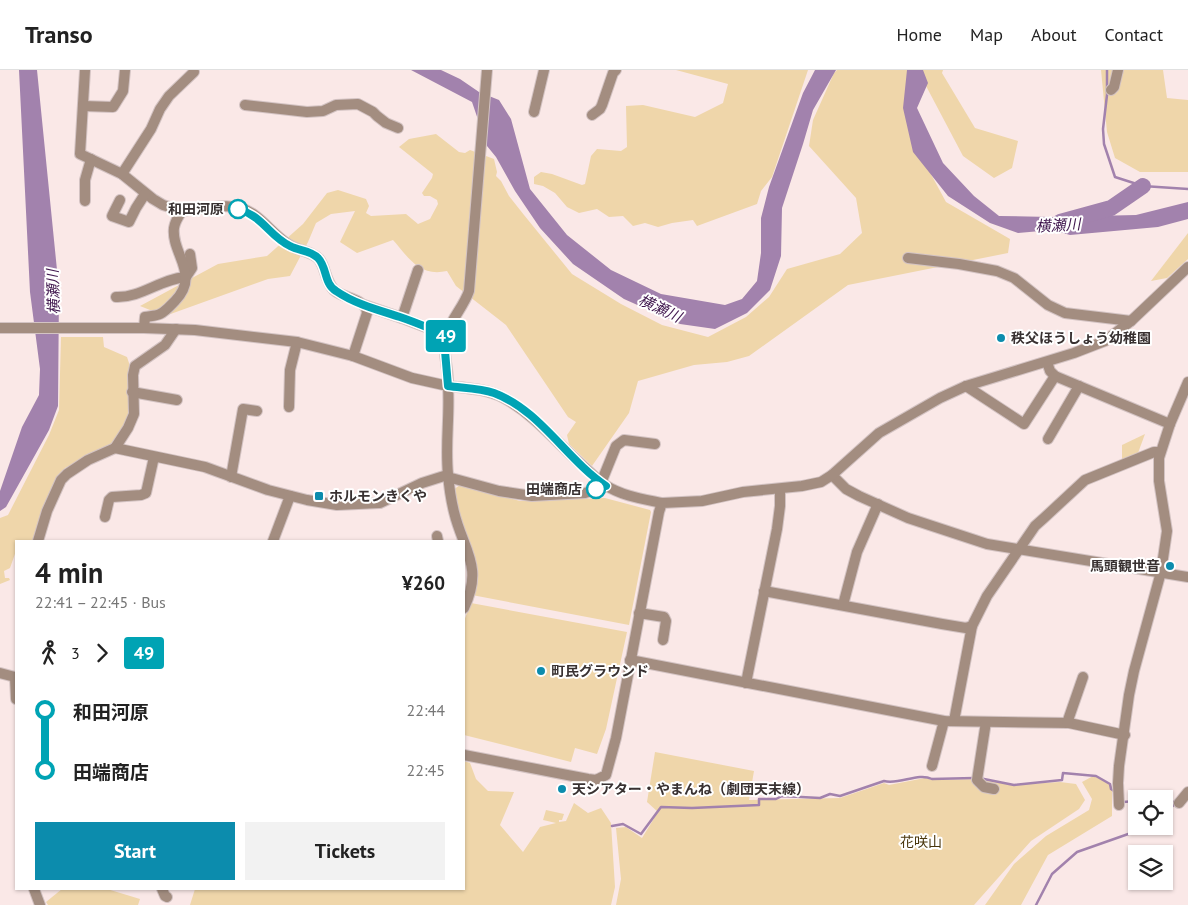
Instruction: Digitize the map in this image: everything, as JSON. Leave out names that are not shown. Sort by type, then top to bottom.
[{"type":"street","points":[[84,70],[80,154],[122,174],[163,205],[182,211],[226,206],[253,214],[279,239],[291,247],[306,251],[318,258],[330,285],[335,291],[364,305],[446,335]]},
{"type":"street","points":[[83,106],[113,107],[123,91],[125,70]]},
{"type":"street","points":[[463,540],[453,511],[448,477],[446,450],[449,407],[445,351],[446,335],[452,321],[466,299],[470,283],[487,70]]},
{"type":"street","points":[[534,112],[544,70]]},
{"type":"street","points":[[592,116],[600,109],[613,73],[616,70]]},
{"type":"street","points":[[1111,90],[1114,87],[1118,70]]},
{"type":"street","points":[[122,174],[151,129],[160,109],[169,96],[194,72]]},
{"type":"street","points":[[245,105],[307,112],[322,111],[336,104],[358,104],[373,112],[386,123],[398,128]]},
{"type":"street","points":[[85,201],[85,180],[91,159]]},
{"type":"street","points":[[120,200],[112,216],[129,222],[146,194]]},
{"type":"street","points":[[144,328],[145,317],[158,315],[163,312],[179,296],[185,285],[186,277],[183,261],[174,230],[176,221],[182,211]]},
{"type":"street","points":[[186,277],[192,268],[190,254]]},
{"type":"street","points":[[908,258],[950,262],[997,271],[1014,278],[1048,305],[1065,313],[1131,321]]},
{"type":"street","points":[[0,328],[176,329],[297,342],[353,356],[426,382],[492,393],[517,406],[531,416],[604,484],[633,497],[662,503],[691,502],[747,492],[780,490],[812,485],[832,474],[879,433],[918,409],[966,386],[1010,371],[1047,362],[1105,341],[1131,321],[1188,267]]},
{"type":"street","points":[[402,318],[418,270]]},
{"type":"street","points":[[116,297],[133,296],[161,283],[186,277]]},
{"type":"street","points":[[353,356],[367,313],[364,305]]},
{"type":"street","points":[[40,540],[47,511],[61,480],[88,460],[115,448],[128,428],[134,414],[132,392],[135,366],[166,346],[176,329]]},
{"type":"street","points":[[289,407],[290,370],[297,342]]},
{"type":"street","points":[[1047,362],[1050,371],[1055,376],[1170,424]]},
{"type":"street","points":[[966,386],[1024,424],[1055,376]]},
{"type":"street","points":[[1119,805],[1119,766],[1134,671],[1161,572],[1167,531],[1159,481],[1160,452],[1188,382]]},
{"type":"street","points":[[1048,439],[1079,386]]},
{"type":"street","points":[[132,392],[177,400]]},
{"type":"street","points":[[231,477],[243,409],[257,411]]},
{"type":"street","points":[[115,448],[205,467],[251,485],[290,496],[337,505],[380,503],[431,479],[444,476],[499,491],[532,496],[585,493],[604,484],[616,446],[624,440],[655,444]]},
{"type":"street","points":[[932,766],[949,721],[972,626],[986,596],[1035,526],[1085,480],[1154,452],[1160,452]]},
{"type":"street","points":[[105,517],[109,500],[112,497],[146,493],[154,457]]},
{"type":"street","points":[[832,474],[846,489],[878,504],[908,518],[973,540],[1188,577]]},
{"type":"street","points":[[746,683],[778,521],[780,490]]},
{"type":"street","points":[[273,540],[290,496]]},
{"type":"street","points":[[465,755],[588,779],[596,780],[606,775],[616,738],[662,503]]},
{"type":"street","points":[[843,606],[857,552],[878,504]]},
{"type":"street","points":[[465,547],[473,570],[465,602]]},
{"type":"street","points":[[764,591],[958,627],[966,628],[972,626]]},
{"type":"street","points":[[639,613],[664,617],[666,621],[663,640]]},
{"type":"street","points":[[630,660],[949,721],[1067,723],[1124,735]]},
{"type":"street","points":[[0,673],[15,676]]},
{"type":"street","points":[[1067,723],[1083,677]]},
{"type":"street","points":[[986,722],[977,780],[984,787],[994,789]]},
{"type":"street","points":[[1179,803],[1188,792]]},
{"type":"street","points":[[34,890],[40,905]]},
{"type":"green space","points":[[676,70],[808,70],[772,177],[761,191],[757,204],[697,226],[693,220],[658,227],[645,223],[633,226],[623,216],[609,217],[597,209],[579,213],[567,207],[555,193],[543,186],[534,184],[534,177],[541,172],[582,185],[585,184],[591,156],[597,149],[621,151],[627,147],[626,106],[643,105],[695,117],[723,103],[728,84]]},
{"type":"green space","points":[[837,70],[943,70],[942,73],[975,128],[1018,141],[1012,168],[994,178],[963,156],[925,84],[909,103],[926,165],[946,202],[1010,239],[1008,253],[848,285],[749,356],[727,362],[694,365],[638,381],[629,413],[592,466],[569,444],[567,435],[576,422],[568,417],[506,325],[456,286],[447,271],[437,272],[422,269],[393,240],[357,253],[340,242],[355,211],[331,214],[316,223],[290,276],[268,279],[165,316],[140,306],[218,264],[267,256],[303,224],[327,193],[338,190],[366,199],[369,206],[366,213],[371,216],[406,214],[418,224],[430,219],[438,204],[437,200],[430,196],[424,196],[422,193],[433,174],[399,147],[409,139],[436,134],[459,152],[465,153],[470,150],[494,159],[496,176],[509,196],[572,274],[621,304],[662,325],[708,337],[746,317],[769,297],[787,269],[840,254],[862,233],[856,198],[809,146],[813,120]]},
{"type":"green space","points":[[1101,70],[1163,70],[1167,98],[1188,100],[1188,172],[1140,172],[1115,158],[1107,132]]},
{"type":"green space","points":[[1188,233],[1188,259],[1167,278],[1151,281]]},
{"type":"green space","points":[[61,337],[103,337],[104,347],[127,357],[131,369],[129,417],[120,436],[107,448],[65,468],[51,489],[33,540],[15,540],[15,554],[10,568],[4,571],[5,578],[10,580],[0,584],[0,518],[8,515],[49,435],[59,410]]},
{"type":"green space","points":[[1145,434],[1138,453],[1122,462],[1122,445]]},
{"type":"green space","name":"町民グラウンド","points":[[460,485],[520,501],[605,498],[650,510],[629,625],[472,595],[465,556],[465,540],[462,540],[453,490]]},
{"type":"green space","name":"町民グラウンド","points":[[471,603],[627,632],[606,729],[597,754],[575,748],[571,762],[465,735],[465,618]]},
{"type":"green space","name":"花咲山","points":[[655,752],[754,771],[749,800],[840,798],[884,783],[889,785],[925,778],[932,780],[982,779],[1014,785],[1060,782],[1076,784],[1085,800],[1079,809],[1031,841],[974,905],[616,905],[621,879],[616,828],[626,827],[642,838],[658,812],[647,802]]},
{"type":"green space","points":[[465,761],[470,763],[476,779],[488,791],[514,792],[500,825],[523,852],[540,827],[556,823],[543,820],[546,810],[564,814],[559,822],[566,821],[574,803],[588,813],[601,808],[611,823],[615,887],[611,905],[190,905],[195,890],[465,890]]},
{"type":"green space","points":[[1095,775],[1112,786],[1112,816],[1048,855],[1021,905],[985,905],[1014,864],[1046,836],[1089,810],[1092,799],[1082,782]]},
{"type":"green space","points":[[61,890],[110,890],[140,899],[138,905],[48,905],[46,902]]},
{"type":"water","name":"横瀬川","points":[[19,70],[37,70],[59,290],[58,406],[49,430],[6,507],[0,511],[0,491],[22,427],[39,395],[40,369],[30,292]]},
{"type":"water","name":"横瀬川","points":[[411,70],[441,70],[460,79],[479,92],[499,100],[511,119],[530,189],[567,235],[611,270],[661,294],[725,305],[742,299],[757,281],[761,253],[761,218],[769,187],[803,93],[815,70],[836,70],[813,110],[782,208],[781,256],[770,290],[747,313],[715,329],[680,324],[624,299],[573,264],[540,228],[515,191],[496,157],[487,146],[472,102]]},
{"type":"water","name":"横瀬川","points":[[907,70],[923,70],[928,83],[917,108],[943,163],[974,196],[999,216],[1136,215],[1188,202],[1188,219],[1158,227],[1070,235],[1052,230],[1018,233],[990,223],[948,196],[913,152],[903,108]]},
{"type":"waterway","points":[[1107,70],[1107,95],[1103,129],[1104,144],[1115,177],[1143,186],[1188,189]]},
{"type":"waterway","name":"横瀬川","points":[[1060,222],[1111,208],[1143,186]]},
{"type":"waterway","points":[[979,778],[1014,785],[1062,780],[1063,773],[1096,776],[1110,784],[1111,789],[1114,791]]},
{"type":"waterway","points":[[612,826],[623,824],[641,834],[661,807],[692,808],[759,805],[759,799],[776,799],[782,796],[820,798],[830,794],[840,796],[884,781],[890,782],[921,777],[932,779],[974,778]]},
{"type":"waterway","points":[[1123,802],[1128,802]]},
{"type":"waterway","points":[[1036,905],[1052,874],[1077,852],[1128,834]]},
{"type":"bus line","name":"49","points":[[238,209],[253,214],[279,239],[291,247],[306,251],[318,258],[330,285],[335,291],[364,305],[446,335],[445,351],[449,378],[448,386],[492,393],[517,406],[531,416],[606,486],[596,489]]},
{"type":"place","name":"和田河原","points":[[238,209]]},
{"type":"place","name":"秩父ほうしょう幼稚園","points":[[1001,338]]},
{"type":"place","name":"田端商店","points":[[596,489]]},
{"type":"place","name":"ホルモンきくや","points":[[319,496]]},
{"type":"place","name":"馬頭観世音","points":[[1170,566]]},
{"type":"place","name":"町民グラウンド","points":[[541,671]]},
{"type":"place","name":"天シアター・やまんね（劇団天末線）","points":[[562,789]]}]
